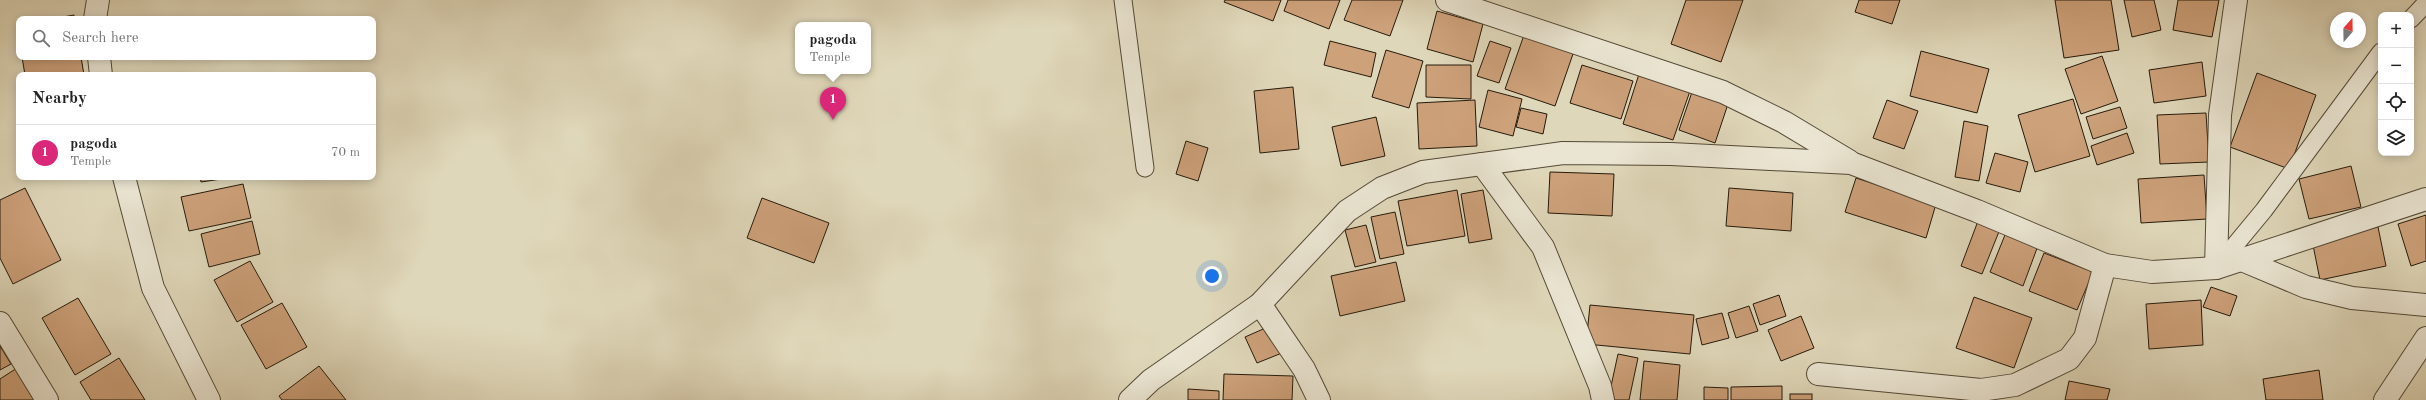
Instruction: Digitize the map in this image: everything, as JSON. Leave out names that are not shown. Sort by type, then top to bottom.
[{"type":"street","points":[[95,16],[98,0]]},
{"type":"street","points":[[1447,0],[1723,92],[1784,122],[1851,163],[1977,210],[2105,265],[2152,272],[2216,268],[2426,199]]},
{"type":"street","points":[[2216,268],[2220,115],[2236,0]]},
{"type":"street","points":[[99,60],[101,72]]},
{"type":"street","points":[[1130,400],[1151,380],[1260,304],[1347,211],[1382,188],[1424,172],[1563,153],[1671,154],[1851,163]]},
{"type":"street","points":[[1482,164],[1543,247],[1600,386],[1604,400]]},
{"type":"street","points":[[125,180],[152,288],[209,400]]},
{"type":"street","points":[[2242,260],[2306,287],[2352,298],[2426,305]]},
{"type":"street","points":[[1818,374],[1981,390],[2015,385],[2069,359],[2085,338],[2105,265]]},
{"type":"street","points":[[1260,304],[1304,368],[1319,400]]},
{"type":"street","points":[[0,323],[47,400]]},
{"type":"street","points":[[2385,400],[2426,338]]},
{"type":"lane","points":[[1122,0],[1145,168]]},
{"type":"lane","points":[[2414,16],[2426,3]]},
{"type":"lane","points":[[2216,268],[2264,210],[2378,56]]},
{"type":"building","points":[[1225,0],[1281,0],[1273,21],[1224,2]]},
{"type":"building","points":[[1288,0],[1340,0],[1329,29],[1284,11]]},
{"type":"building","points":[[1352,0],[1403,0],[1390,36],[1344,20]]},
{"type":"building","points":[[1686,0],[1743,0],[1721,62],[1671,44]]},
{"type":"building","points":[[1859,0],[1900,0],[1892,24],[1855,12]]},
{"type":"building","points":[[2055,0],[2111,0],[2119,50],[2064,58]]},
{"type":"building","points":[[2124,0],[2154,0],[2161,30],[2132,37]]},
{"type":"building","points":[[2178,0],[2219,0],[2212,37],[2173,30]]},
{"type":"building","points":[[1437,11],[1483,24],[1473,62],[1427,49]]},
{"type":"building","points":[[1524,35],[1574,51],[1555,106],[1505,89]]},
{"type":"building","points":[[1330,41],[1376,53],[1371,77],[1324,65]]},
{"type":"building","points":[[1490,41],[1511,48],[1499,83],[1477,76]]},
{"type":"building","points":[[1386,50],[1423,61],[1409,108],[1372,97]]},
{"type":"building","points":[[1921,51],[1989,69],[1977,113],[1910,96]]},
{"type":"building","points":[[2102,56],[2118,101],[2081,114],[2065,69]]},
{"type":"building","points":[[22,60],[82,60],[84,72],[24,72]]},
{"type":"building","points":[[2202,62],[2206,96],[2154,103],[2149,70]]},
{"type":"building","points":[[1426,65],[1471,65],[1471,99],[1426,97]]},
{"type":"building","points":[[1582,65],[1633,81],[1621,119],[1570,103]]},
{"type":"building","points":[[2257,73],[2316,95],[2289,169],[2230,147]]},
{"type":"building","points":[[1639,74],[1690,91],[1673,140],[1623,124]]},
{"type":"building","points":[[1293,87],[1299,149],[1260,153],[1254,91]]},
{"type":"building","points":[[1488,90],[1522,99],[1513,136],[1479,127]]},
{"type":"building","points":[[1692,92],[1728,104],[1715,143],[1679,130]]},
{"type":"building","points":[[2073,99],[2090,156],[2035,172],[2018,115]]},
{"type":"building","points":[[1475,100],[1477,146],[1419,149],[1417,103]]},
{"type":"building","points":[[1887,100],[1918,111],[1904,149],[1873,138]]},
{"type":"building","points":[[2120,107],[2127,128],[2093,139],[2086,117]]},
{"type":"building","points":[[1521,108],[1547,114],[1543,134],[1516,127]]},
{"type":"building","points":[[2206,113],[2209,162],[2160,164],[2157,115]]},
{"type":"building","points":[[1376,117],[1385,156],[1341,166],[1332,127]]},
{"type":"building","points":[[1964,121],[1988,126],[1979,181],[1955,177]]},
{"type":"building","points":[[2127,133],[2134,153],[2097,165],[2091,146]]},
{"type":"building","points":[[1186,141],[1208,148],[1198,181],[1176,174]]},
{"type":"building","points":[[1995,153],[2028,162],[2020,192],[1986,183]]},
{"type":"building","points":[[2351,166],[2361,207],[2309,219],[2299,179]]},
{"type":"building","points":[[1550,172],[1614,174],[1612,216],[1548,213]]},
{"type":"building","points":[[2204,175],[2207,219],[2141,223],[2138,179]]},
{"type":"building","points":[[1856,178],[1936,204],[1926,238],[1845,212]]},
{"type":"building","points":[[201,180],[215,180],[201,182]]},
{"type":"building","points":[[243,184],[251,218],[189,231],[181,197]]},
{"type":"building","points":[[25,188],[61,260],[13,284],[0,258],[0,200]]},
{"type":"building","points":[[1729,188],[1793,193],[1791,231],[1726,226]]},
{"type":"building","points":[[1457,190],[1465,236],[1407,246],[1398,201]]},
{"type":"building","points":[[1483,190],[1492,239],[1469,243],[1461,194]]},
{"type":"building","points":[[762,198],[829,223],[814,263],[747,238]]},
{"type":"building","points":[[1395,212],[1404,254],[1380,259],[1371,217]]},
{"type":"building","points":[[2426,215],[2426,261],[2411,266],[2398,224]]},
{"type":"building","points":[[252,221],[260,254],[209,267],[201,234]]},
{"type":"building","points":[[1978,221],[2000,229],[1982,274],[1961,266]]},
{"type":"building","points":[[1366,225],[1376,262],[1355,267],[1345,230]]},
{"type":"building","points":[[2378,227],[2386,266],[2320,280],[2312,240]]},
{"type":"building","points":[[2007,230],[2039,243],[2023,286],[1990,272]]},
{"type":"building","points":[[2044,253],[2093,272],[2077,310],[2029,291]]},
{"type":"building","points":[[250,261],[273,302],[237,322],[214,280]]},
{"type":"building","points":[[1396,262],[1405,301],[1340,316],[1331,276]]},
{"type":"building","points":[[2211,287],[2237,296],[2230,316],[2203,307]]},
{"type":"building","points":[[1779,295],[1786,316],[1760,325],[1753,304]]},
{"type":"building","points":[[1974,297],[2032,318],[2014,368],[1956,348]]},
{"type":"building","points":[[78,298],[111,354],[75,375],[42,318]]},
{"type":"building","points":[[2201,300],[2203,345],[2149,349],[2146,304]]},
{"type":"building","points":[[282,303],[307,347],[266,369],[241,325]]},
{"type":"building","points":[[1590,305],[1694,315],[1690,354],[1586,344]]},
{"type":"building","points":[[1749,306],[1758,331],[1736,338],[1728,313]]},
{"type":"building","points":[[1722,313],[1729,338],[1702,345],[1696,319]]},
{"type":"building","points":[[1801,316],[1814,348],[1781,361],[1768,330]]},
{"type":"building","points":[[1270,326],[1282,353],[1257,363],[1245,337]]},
{"type":"building","points":[[0,346],[11,364],[0,370]]},
{"type":"building","points":[[1618,354],[1638,358],[1629,400],[1608,400]]},
{"type":"building","points":[[119,358],[145,400],[91,400],[80,382]]},
{"type":"building","points":[[1644,361],[1680,365],[1677,400],[1640,400]]},
{"type":"building","points":[[319,366],[346,400],[282,400],[279,396]]},
{"type":"building","points":[[17,368],[37,400],[0,400],[0,379]]},
{"type":"building","points":[[2319,370],[2323,400],[2266,400],[2263,379]]},
{"type":"building","points":[[1224,374],[1293,376],[1292,400],[1223,400]]},
{"type":"building","points":[[2069,381],[2110,389],[2107,400],[2065,400]]},
{"type":"building","points":[[1782,386],[1782,400],[1731,400],[1731,387]]},
{"type":"building","points":[[1704,387],[1728,388],[1728,400],[1704,400]]},
{"type":"building","points":[[1188,389],[1219,391],[1219,400],[1188,400]]},
{"type":"building","points":[[1790,394],[1812,394],[1812,400],[1790,400]]},
{"type":"place","name":"pagoda","points":[[833,120]]}]
